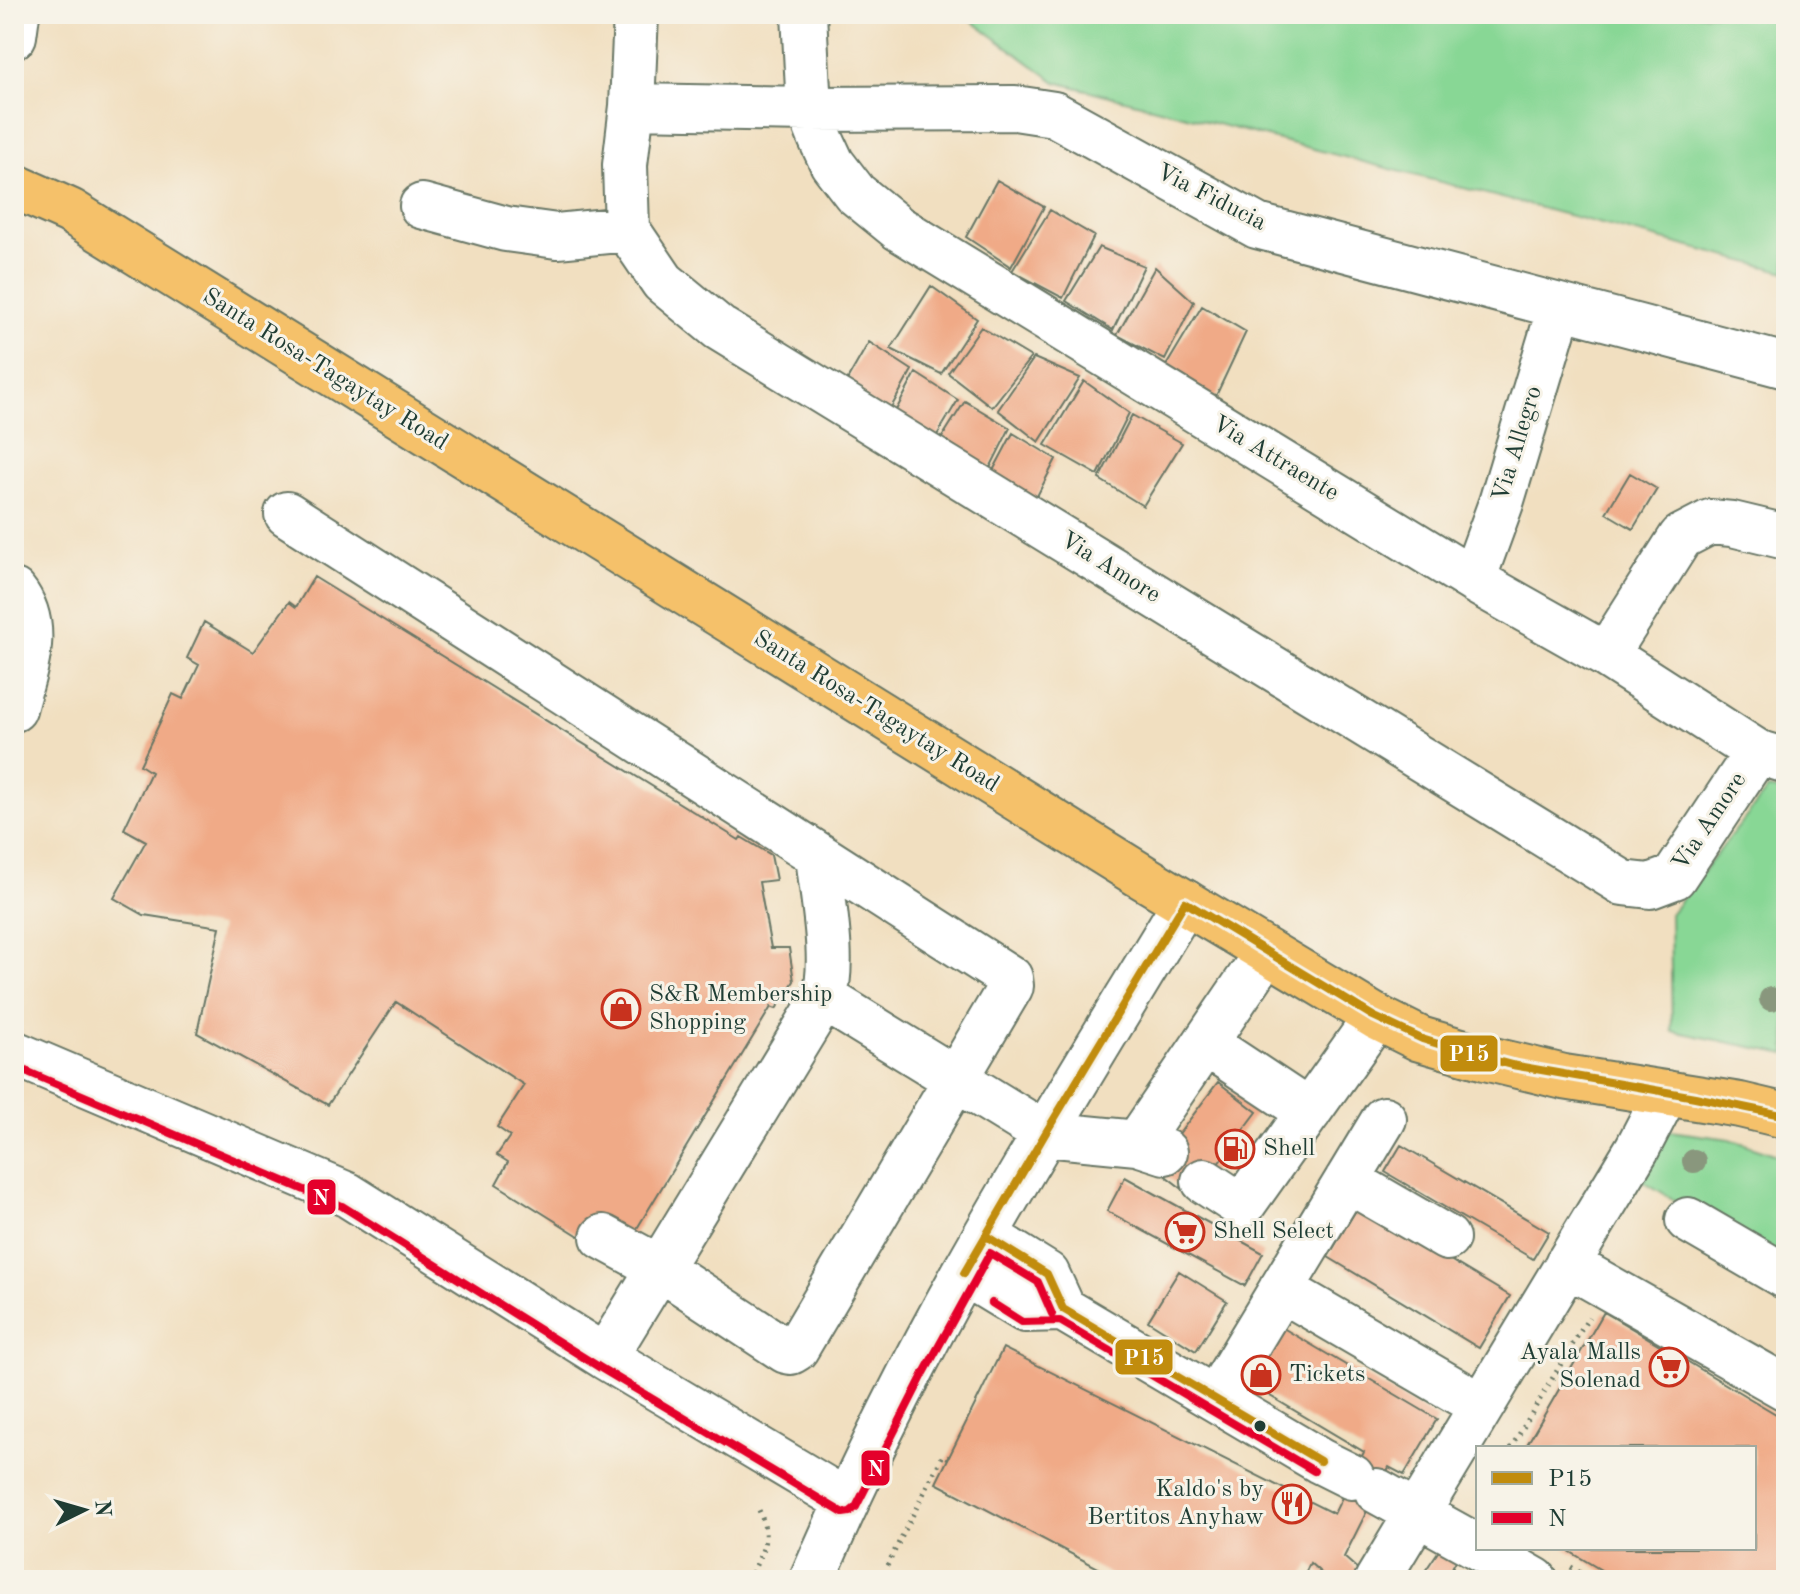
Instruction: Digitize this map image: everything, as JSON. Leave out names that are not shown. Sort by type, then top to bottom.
[{"type":"main road","name":"Santa Rosa-Tagaytay Road","points":[[14,186],[70,211],[1185,902],[1376,1017],[1420,1039],[1485,1058],[1564,1077],[1740,1105],[1786,1116]]},
{"type":"street","points":[[14,36],[17,14]]},
{"type":"street","points":[[422,206],[506,229],[557,236],[627,229],[625,165],[632,106],[636,14]]},
{"type":"street","points":[[804,14],[809,109]]},
{"type":"street","name":"Via Fiducia","points":[[632,106],[1015,108],[1054,114],[1257,226],[1786,366]]},
{"type":"street","name":"Via Attraente","points":[[809,109],[832,163],[855,193],[898,228],[1473,580],[1606,655],[1772,757]]},
{"type":"street","name":"Via Amore","points":[[627,229],[663,282],[719,328],[1623,883],[1650,886],[1674,877],[1772,757]]},
{"type":"street","name":"Via Allegro","points":[[1473,580],[1501,503],[1560,307]]},
{"type":"street","points":[[287,514],[1010,978],[1011,986],[796,1349],[786,1351],[660,1268],[603,1237]]},
{"type":"street","points":[[1606,655],[1681,537],[1710,522],[1786,537]]},
{"type":"street","points":[[14,591],[25,606],[30,649],[14,709]]},
{"type":"street","points":[[605,1357],[824,998],[829,982],[828,953],[818,855]]},
{"type":"street","points":[[812,1580],[846,1501],[964,1273],[1185,902]]},
{"type":"street","points":[[824,998],[1045,1134],[1151,1147],[1205,1043],[1267,952]]},
{"type":"street","points":[[1204,1181],[1242,1206],[1376,1017]]},
{"type":"street","points":[[1205,1043],[1309,1112]]},
{"type":"street","points":[[14,1053],[348,1195],[605,1357],[846,1501]]},
{"type":"street","points":[[1377,1580],[1637,1149],[1666,1093]]},
{"type":"street","points":[[1215,1399],[1384,1119]]},
{"type":"street","points":[[1347,1180],[1447,1238]]},
{"type":"street","points":[[1688,1220],[1786,1277]]},
{"type":"street","points":[[986,1236],[1047,1274],[1063,1309]]},
{"type":"street","points":[[1567,1264],[1786,1388]]},
{"type":"street","points":[[964,1273],[1025,1310],[1063,1309],[1320,1461],[1476,1547]]},
{"type":"street","points":[[1281,1289],[1482,1406]]},
{"type":"street","points":[[1482,1550],[1535,1580]]},
{"type":"path","points":[[1512,1446],[1590,1314]]},
{"type":"path","points":[[880,1580],[943,1455],[949,1458]]},
{"type":"path","points":[[749,1580],[766,1540],[766,1525],[758,1508]]},
{"type":"green space","points":[[962,14],[1753,14],[1786,23],[1786,272],[1056,82]]},
{"type":"green space","points":[[1768,789],[1786,792],[1786,1054],[1672,1031],[1670,914]]},
{"type":"green space","points":[[1647,1128],[1730,1139],[1786,1158],[1786,1269],[1624,1169]]},
{"type":"building","points":[[997,180],[1044,207],[1011,267],[966,237]]},
{"type":"building","points":[[1050,210],[1094,236],[1063,298],[1012,271]]},
{"type":"building","points":[[1099,247],[1144,266],[1113,330],[1066,301]]},
{"type":"building","points":[[1155,267],[1194,302],[1165,360],[1117,335]]},
{"type":"building","points":[[931,286],[977,319],[941,374],[891,349]]},
{"type":"building","points":[[1202,306],[1246,332],[1215,398],[1166,366]]},
{"type":"building","points":[[981,327],[1031,357],[992,407],[948,373]]},
{"type":"building","points":[[869,342],[912,370],[884,420],[842,389]]},
{"type":"building","points":[[1034,358],[1080,378],[1039,442],[998,410]]},
{"type":"building","points":[[916,373],[958,400],[930,447],[888,425]]},
{"type":"building","points":[[1084,381],[1129,413],[1098,475],[1045,445]]},
{"type":"building","points":[[965,401],[1010,428],[985,478],[936,447]]},
{"type":"building","points":[[1132,415],[1182,443],[1143,506],[1099,479]]},
{"type":"building","points":[[1013,433],[1056,459],[1032,506],[987,482]]},
{"type":"building","points":[[1630,473],[1657,489],[1633,529],[1606,513]]},
{"type":"building","points":[[314,577],[739,840],[741,837],[771,855],[776,880],[759,882],[768,932],[771,948],[789,948],[794,981],[776,1009],[771,1007],[630,1240],[587,1241],[496,1184],[508,1162],[497,1155],[510,1136],[497,1127],[524,1085],[396,1002],[328,1105],[197,1033],[220,927],[144,915],[114,898],[146,841],[124,829],[151,772],[140,765],[173,694],[183,699],[199,665],[187,658],[204,622],[253,652],[289,602],[296,607]]},
{"type":"building","points":[[1218,1082],[1257,1112],[1193,1197],[1154,1167]]},
{"type":"building","points":[[1401,1145],[1549,1232],[1533,1259],[1385,1172]]},
{"type":"building","name":"Shell Select","points":[[1125,1177],[1263,1253],[1245,1286],[1107,1211]]},
{"type":"building","points":[[1359,1205],[1510,1296],[1479,1348],[1328,1257]]},
{"type":"building","points":[[1179,1271],[1227,1301],[1196,1351],[1148,1321]]},
{"type":"building","points":[[1604,1312],[1786,1420],[1786,1580],[1618,1580],[1567,1550],[1756,1550],[1756,1446],[1526,1446]]},
{"type":"building","points":[[1283,1328],[1437,1419],[1404,1475],[1389,1467],[1344,1557],[1370,1580],[1329,1580],[1310,1563],[1302,1580],[1121,1580],[936,1483],[1003,1348],[1334,1514],[1364,1452],[1250,1384]]},
{"type":"building","points":[[1444,1543],[1461,1552],[1445,1580],[1419,1580]]},
{"type":"transit line","name":"P15","points":[[1185,902],[1373,1016],[1422,1039],[1512,1065],[1786,1116]]},
{"type":"transit line","name":"P15","points":[[964,1273],[1185,902]]},
{"type":"transit line","name":"N","points":[[14,1066],[342,1206],[599,1367],[843,1513],[856,1507],[990,1253],[1038,1282],[1052,1314]]},
{"type":"transit line","name":"P15","points":[[986,1236],[1047,1274],[1063,1309],[1320,1461]]},
{"type":"transit line","name":"N","points":[[992,1303],[1022,1322],[1060,1321],[1314,1471]]},
{"type":"place","name":"S&R Membership Shopping","points":[[621,1009]]},
{"type":"place","name":"Shell","points":[[1235,1149]]},
{"type":"place","name":"Shell Select","points":[[1185,1232]]},
{"type":"place","name":"Ayala Malls Solenad","points":[[1669,1367]]},
{"type":"place","name":"Tickets","points":[[1261,1375]]},
{"type":"place","name":"Kaldo's by Bertitos Anyhaw","points":[[1292,1504]]}]
